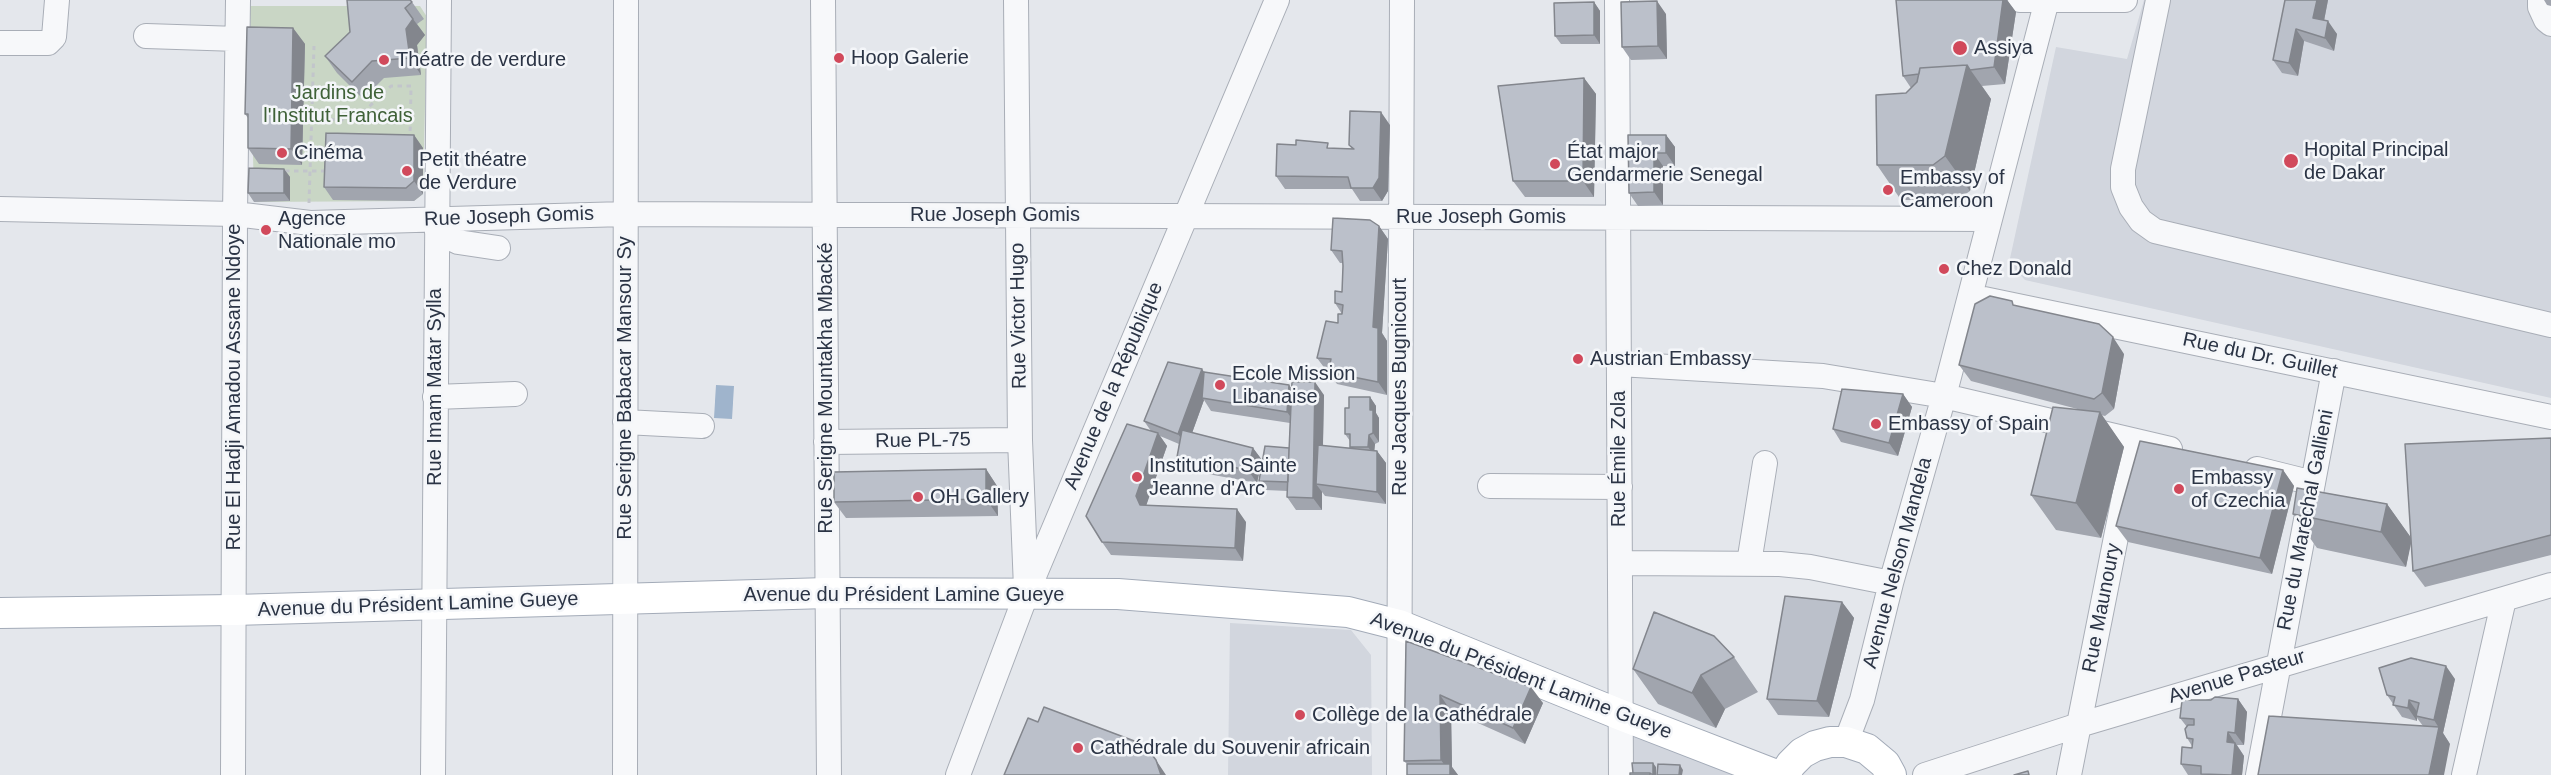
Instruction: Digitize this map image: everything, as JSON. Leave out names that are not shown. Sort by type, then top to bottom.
[{"type":"main road","name":"Avenue du Président Lamine Gueye","points":[[0,614],[434,605],[827,593],[1118,594],[1348,612],[1399,625],[1621,716],[1776,775]]},
{"type":"main road","points":[[1784,775],[1802,753],[1830,742],[1846,742],[1868,749],[1877,756],[1891,775]]},
{"type":"street","points":[[0,43],[48,43],[54,37],[57,0]]},
{"type":"street","name":"Rue El Hadji Amadou Assane Ndoye","points":[[233,775],[238,0]]},
{"type":"street","name":"Rue Imam Matar Sylla","points":[[433,775],[439,0]]},
{"type":"street","name":"Rue Serigne Babacar Mansour Sy","points":[[626,0],[624,599],[626,775]]},
{"type":"street","name":"Rue Serigne Mountakha Mbacké","points":[[823,0],[829,775]]},
{"type":"street","name":"Rue Victor Hugo","points":[[1016,0],[1020,440],[1026,595]]},
{"type":"street","name":"Avenue de la République","points":[[958,775],[1026,595],[1277,0]]},
{"type":"street","name":"Rue Jacques Bugnicourt","points":[[1399,775],[1402,0]]},
{"type":"street","name":"Rue Émile Zola","points":[[1617,0],[1621,775]]},
{"type":"street","points":[[2020,0],[2157,1],[2123,169],[2124,188],[2131,207],[2141,221],[2156,231],[2551,325]]},
{"type":"street","name":"Avenue Nelson Mandela","points":[[1846,742],[1862,700],[1891,583],[1944,396],[2047,0]]},
{"type":"street","points":[[2540,0],[2540,7],[2546,20],[2551,24]]},
{"type":"street","points":[[146,36],[238,39]]},
{"type":"street","name":"Rue Joseph Gomis","points":[[0,209],[235,214],[310,223],[437,226],[625,214],[1990,219]]},
{"type":"street","points":[[437,226],[458,242],[498,248]]},
{"type":"street","name":"Rue du Dr. Guillet","points":[[1970,296],[2551,417]]},
{"type":"street","points":[[1619,364],[1791,373],[1944,396],[2191,454]]},
{"type":"street","name":"Rue du Maréchal Gallieni","points":[[2258,775],[2334,371]]},
{"type":"street","points":[[435,397],[515,394]]},
{"type":"street","points":[[625,422],[702,426]]},
{"type":"street","name":"Rue PL-75","points":[[826,442],[1020,440]]},
{"type":"street","name":"Rue Maunoury","points":[[2069,775],[2135,441]]},
{"type":"street","points":[[1749,563],[1765,463]]},
{"type":"street","points":[[2235,464],[2313,483]]},
{"type":"street","points":[[1490,486],[1620,487]]},
{"type":"street","points":[[1620,563],[1749,563],[1810,567],[1891,583]]},
{"type":"street","name":"Avenue Pasteur","points":[[1925,775],[2079,725],[2551,585]]},
{"type":"street","points":[[2464,775],[2504,599]]},
{"type":"path","points":[[310,223],[314,46]]},
{"type":"path","points":[[312,119],[356,120],[391,86],[411,86],[410,147]]},
{"type":"path","points":[[307,92],[313,92]]},
{"type":"path","points":[[278,172],[334,171]]},
{"type":"shaded area","name":"Hopital Principal de Dakar","points":[[2144,0],[2551,0],[2551,398],[2025,280],[2009,263],[2056,47],[2127,59]]},
{"type":"shaded area","name":"Collège de la Cathédrale","points":[[1230,623],[1351,630],[1371,655],[1372,775],[1228,775]]},
{"type":"shaded area","points":[[1627,725],[1750,775],[1627,775]]},
{"type":"green space","name":"Jardins de l'Institut Francais","points":[[250,6],[420,6],[427,17],[423,194],[414,201],[254,202]]},
{"type":"water","points":[[716,385],[734,386],[732,419],[714,418]]},
{"type":"building","points":[[347,0],[410,0],[412,2],[405,8],[413,19],[406,29],[410,58],[372,61],[352,82],[325,56],[350,32]]},
{"type":"building","name":"Assiya","points":[[1896,0],[2003,0],[1994,67],[1970,70],[1967,65],[1920,68],[1919,74],[1903,76]]},
{"type":"building","points":[[2285,0],[2317,0],[2313,18],[2328,21],[2325,38],[2296,29],[2289,63],[2273,60]]},
{"type":"building","points":[[1657,1],[1658,46],[1622,47],[1621,2]]},
{"type":"building","points":[[1594,2],[1594,35],[1555,36],[1554,3]]},
{"type":"building","points":[[247,27],[293,28],[291,149],[248,148],[248,114],[245,114]]},
{"type":"building","points":[[1967,65],[1945,156],[1933,165],[1877,165],[1876,95],[1906,93],[1917,82],[1920,68]]},
{"type":"building","points":[[1584,78],[1583,181],[1513,181],[1498,86]]},
{"type":"building","points":[[1350,111],[1381,112],[1379,178],[1373,188],[1351,188],[1348,177],[1276,176],[1277,144],[1296,145],[1296,140],[1328,143],[1327,148],[1354,149],[1349,145]]},
{"type":"building","points":[[326,133],[414,135],[414,181],[406,188],[324,187]]},
{"type":"building","points":[[1628,135],[1666,135],[1666,153],[1654,153],[1654,192],[1629,193]]},
{"type":"building","points":[[249,168],[284,169],[284,193],[248,193]]},
{"type":"building","points":[[1333,218],[1370,220],[1379,226],[1373,327],[1378,328],[1378,382],[1328,372],[1331,359],[1317,358],[1326,321],[1338,323],[1338,314],[1342,314],[1343,305],[1335,303],[1335,291],[1342,292],[1343,266],[1342,251],[1331,250]]},
{"type":"building","points":[[1990,296],[2012,301],[2013,305],[2099,324],[2113,337],[2102,393],[2094,399],[1959,365],[1975,304]]},
{"type":"building","points":[[1168,362],[1202,369],[1178,434],[1144,421]]},
{"type":"building","points":[[1204,372],[1289,385],[1287,412],[1202,398]]},
{"type":"building","points":[[1292,382],[1315,382],[1313,498],[1287,497]]},
{"type":"building","points":[[1842,389],[1903,394],[1889,443],[1833,429]]},
{"type":"building","points":[[1349,397],[1370,397],[1370,410],[1373,410],[1373,433],[1369,435],[1368,447],[1350,447],[1350,434],[1345,434],[1345,408],[1349,408]]},
{"type":"building","points":[[2053,407],[2100,412],[2076,503],[2031,495]]},
{"type":"building","name":"Institution Sainte Jeanne d'Arc","points":[[1127,424],[1158,433],[1136,496],[1140,505],[1237,509],[1235,548],[1102,542],[1086,516]]},
{"type":"building","points":[[1182,430],[1253,448],[1248,470],[1177,457]]},
{"type":"building","points":[[2551,438],[2551,535],[2413,571],[2405,444]]},
{"type":"building","points":[[2140,441],[2283,470],[2260,558],[2116,526]]},
{"type":"building","points":[[1318,445],[1377,451],[1377,492],[1316,484]]},
{"type":"building","points":[[1265,446],[1289,448],[1288,482],[1259,481]]},
{"type":"building","points":[[986,469],[986,499],[834,502],[834,472]]},
{"type":"building","points":[[2297,488],[2387,504],[2381,532],[2293,514]]},
{"type":"building","points":[[1785,596],[1842,602],[1817,701],[1767,699]]},
{"type":"building","points":[[1654,612],[1714,636],[1734,657],[1701,675],[1692,693],[1633,669]]},
{"type":"building","points":[[1406,641],[1531,687],[1513,728],[1440,695],[1441,760],[1404,761]]},
{"type":"building","points":[[2411,658],[2446,666],[2434,720],[2416,716],[2419,703],[2409,700],[2408,708],[2393,705],[2395,697],[2387,695],[2379,668]]},
{"type":"building","points":[[2215,697],[2238,699],[2235,733],[2228,732],[2227,742],[2235,743],[2232,775],[2201,774],[2201,766],[2181,764],[2182,747],[2192,748],[2193,739],[2187,738],[2185,729],[2188,725],[2194,725],[2194,719],[2180,718],[2182,700],[2211,700]]},
{"type":"building","name":"Cathédrale du Souvenir africain","points":[[1044,707],[1137,742],[1156,760],[1161,775],[1004,775],[1028,718],[1038,722]]},
{"type":"building","points":[[2269,716],[2439,727],[2429,775],[2258,775]]},
{"type":"building","points":[[1632,763],[1653,763],[1653,775],[1633,773]]},
{"type":"building","points":[[1407,764],[1450,764],[1450,775],[1407,775]]},
{"type":"building","points":[[1658,764],[1680,765],[1679,775],[1657,775]]},
{"type":"building","points":[[2028,771],[2029,775],[2014,775]]},
{"type":"building","points":[[1630,773],[1650,773],[1650,775],[1630,775]]},
{"type":"place","name":"Assiya","points":[[1960,48]]},
{"type":"place","name":"Hoop Galerie","points":[[839,58]]},
{"type":"place","name":"Théatre de verdure","points":[[384,60]]},
{"type":"place","name":"Cinéma","points":[[282,153]]},
{"type":"place","name":"Hopital Principal de Dakar","points":[[2291,161]]},
{"type":"place","name":"État major Gendarmerie Senegal","points":[[1555,164]]},
{"type":"place","name":"Petit théatre de Verdure","points":[[407,171]]},
{"type":"place","name":"Embassy of Cameroon","points":[[1888,190]]},
{"type":"place","name":"Agence Nationale mo","points":[[266,230]]},
{"type":"place","name":"Chez Donald","points":[[1944,269]]},
{"type":"place","name":"Austrian Embassy","points":[[1578,359]]},
{"type":"place","name":"Ecole Mission Libanaise","points":[[1220,385]]},
{"type":"place","name":"Embassy of Spain","points":[[1876,424]]},
{"type":"place","name":"Institution Sainte Jeanne d'Arc","points":[[1137,477]]},
{"type":"place","name":"Embassy of Czechia","points":[[2179,489]]},
{"type":"place","name":"OH Gallery","points":[[918,497]]},
{"type":"place","name":"Collège de la Cathédrale","points":[[1300,715]]},
{"type":"place","name":"Cathédrale du Souvenir africain","points":[[1078,748]]}]
